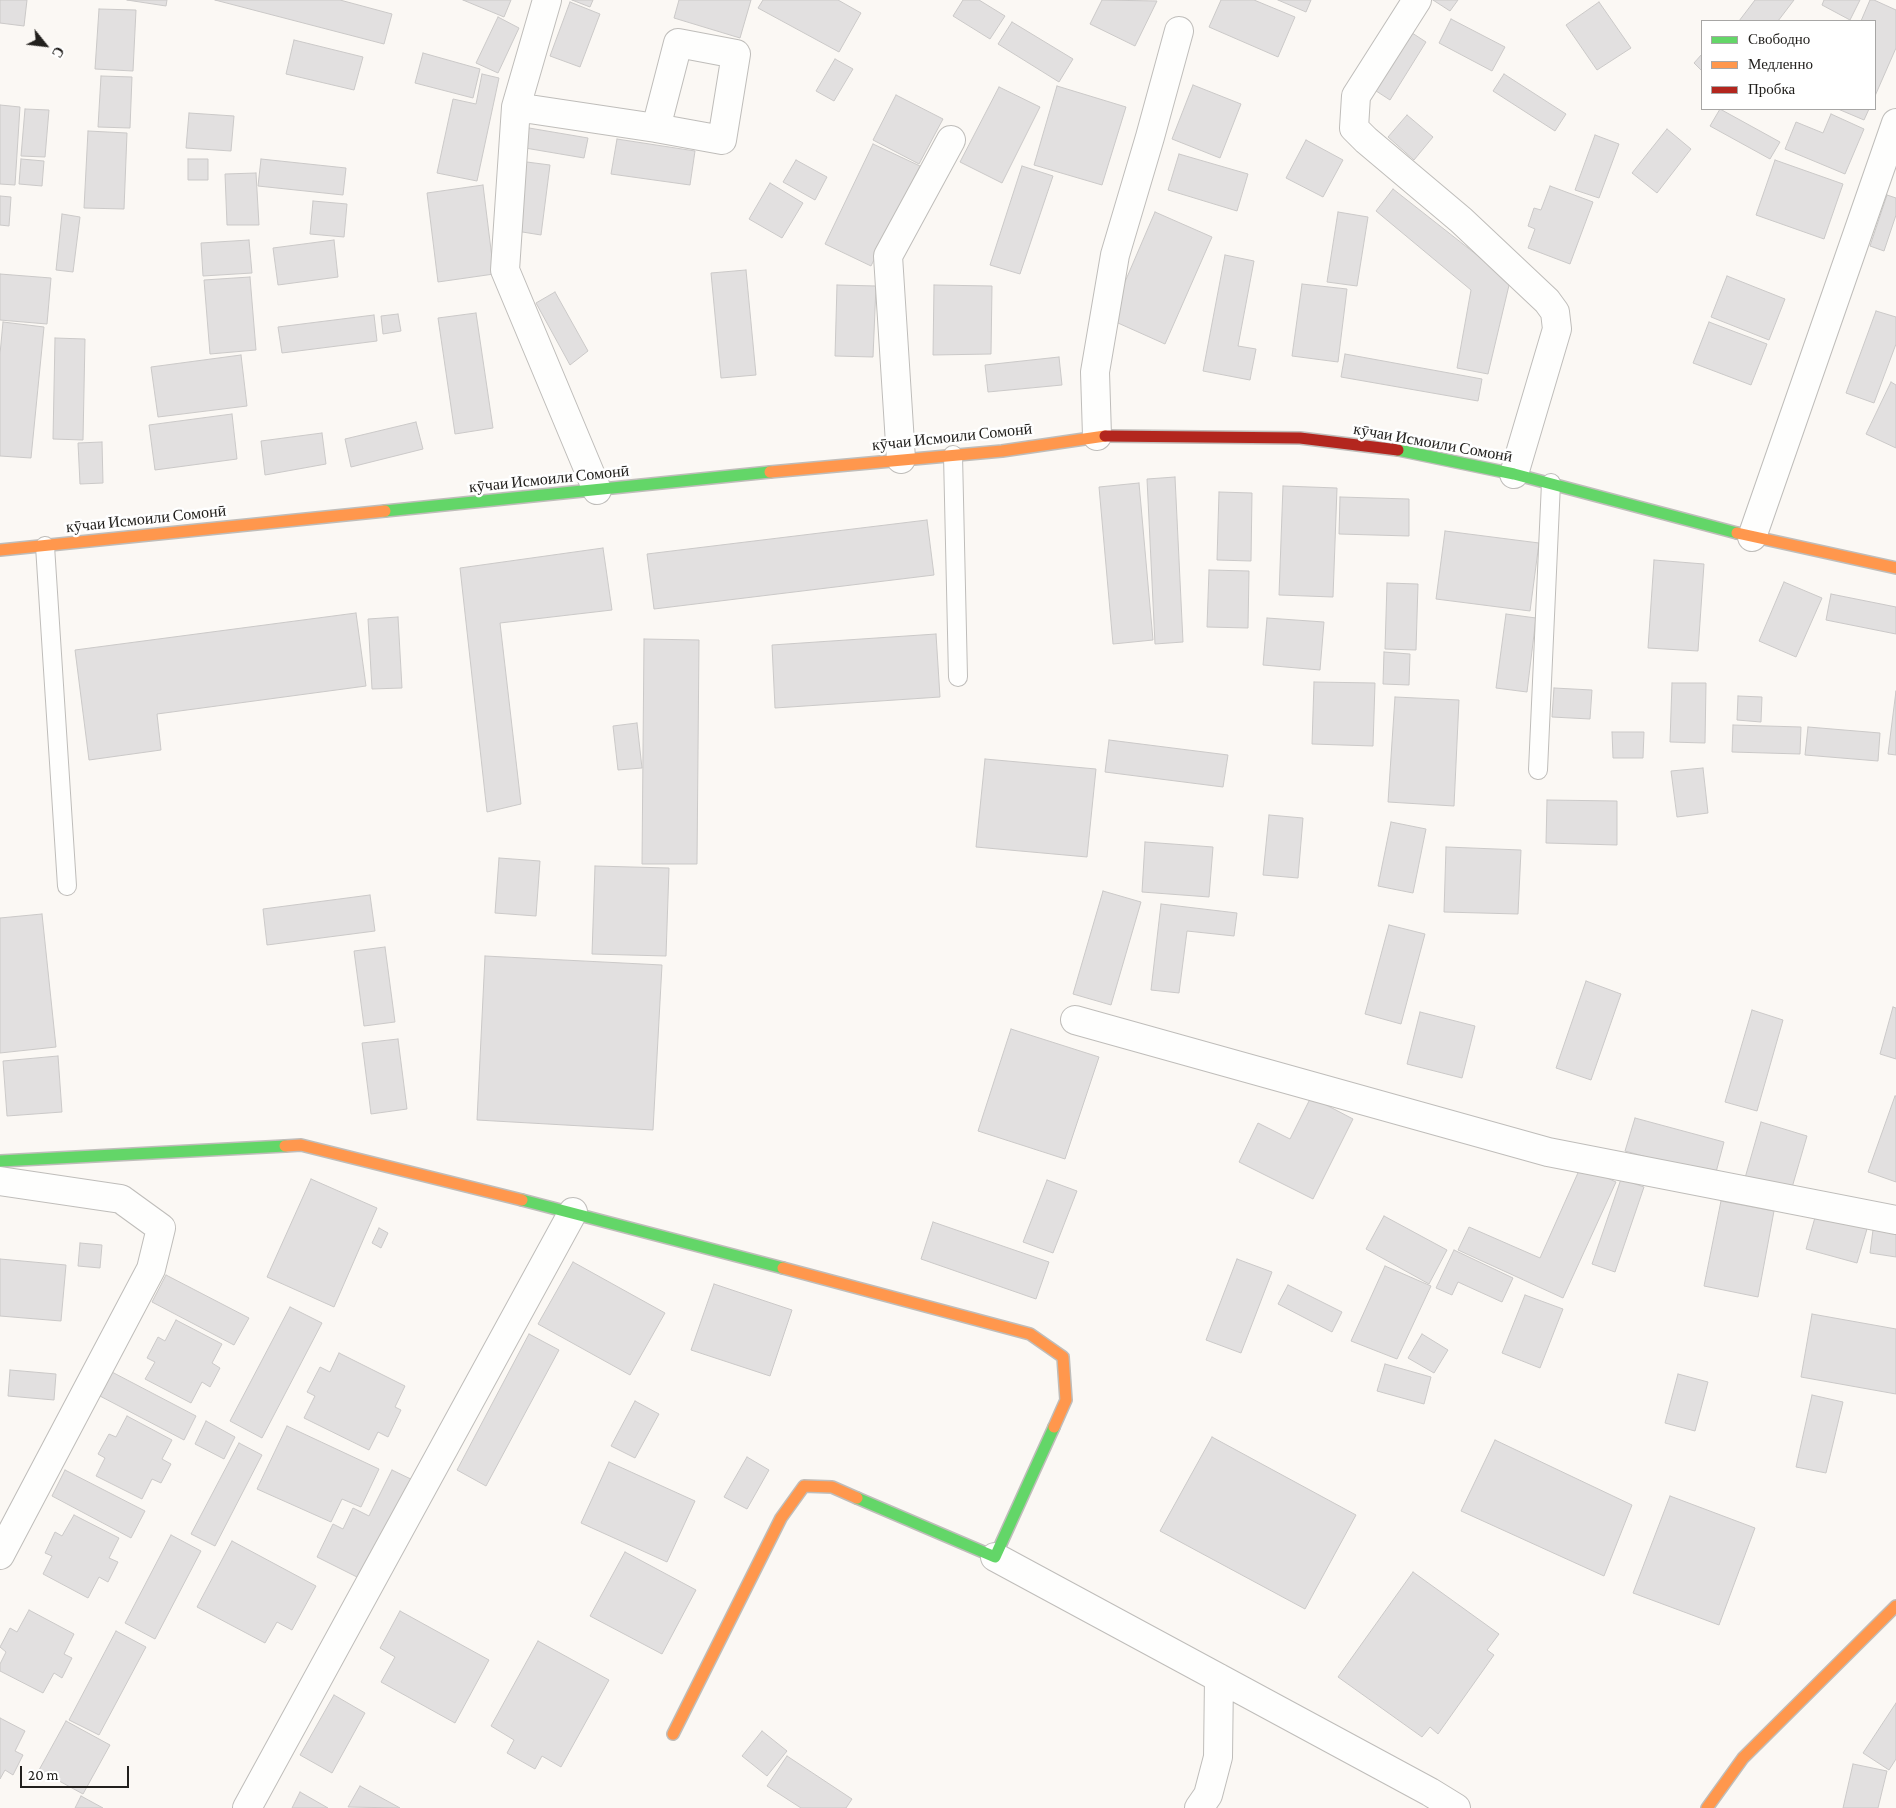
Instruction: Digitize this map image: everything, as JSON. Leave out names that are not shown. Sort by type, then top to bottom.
[{"type":"main road","name":"кӯчаи Исмоили Сомонӣ","points":[[0,550],[901,459],[1002,451],[1097,436],[1300,438],[1402,450],[1551,483],[1752,537],[1896,568]]},
{"type":"main road","points":[[0,1161],[301,1145],[573,1212],[1030,1334],[1064,1357],[1066,1400],[995,1557],[832,1487],[804,1486],[781,1518],[673,1734]]},
{"type":"main road","points":[[1707,1808],[1743,1758],[1896,1606]]},
{"type":"street","points":[[547,0],[516,107],[505,270],[597,490]]},
{"type":"street","points":[[1417,0],[1356,96],[1354,128],[1460,220],[1547,301],[1555,312],[1556,329],[1514,474]]},
{"type":"street","points":[[1097,436],[1095,372],[1115,255],[1179,32]]},
{"type":"street","points":[[516,107],[656,128]]},
{"type":"street","points":[[1752,537],[1896,123]]},
{"type":"street","points":[[901,459],[888,256],[950,140]]},
{"type":"street","points":[[1075,1020],[1548,1152],[1896,1220]]},
{"type":"street","points":[[0,1181],[121,1199],[161,1228],[151,1269],[8,1525],[0,1555]]},
{"type":"street","points":[[247,1808],[573,1212]]},
{"type":"street","points":[[995,1557],[1430,1792],[1456,1808]]},
{"type":"street","points":[[1198,1808],[1208,1795],[1218,1757],[1219,1678]]},
{"type":"lane","points":[[953,455],[958,677]]},
{"type":"lane","points":[[1538,770],[1551,483]]},
{"type":"lane","points":[[45,546],[67,886]]},
{"type":"building","points":[[0,0],[27,0],[24,26],[0,23]]},
{"type":"building","points":[[127,0],[167,0],[166,6]]},
{"type":"building","points":[[215,0],[340,0],[392,14],[384,44]]},
{"type":"building","points":[[463,0],[511,0],[504,17]]},
{"type":"building","points":[[572,0],[593,0],[590,7]]},
{"type":"building","points":[[679,0],[751,0],[740,38],[674,18]]},
{"type":"building","points":[[763,0],[838,0],[861,13],[839,52],[758,8]]},
{"type":"building","points":[[963,0],[979,0],[1005,16],[990,39],[953,16]]},
{"type":"building","points":[[1102,0],[1157,1],[1135,46],[1090,24]]},
{"type":"building","points":[[1221,0],[1254,0],[1295,17],[1278,57],[1209,27]]},
{"type":"building","points":[[1278,0],[1311,0],[1306,12]]},
{"type":"building","points":[[1433,0],[1458,0],[1450,11]]},
{"type":"building","points":[[1755,0],[1794,0],[1779,20],[1740,20]]},
{"type":"building","points":[[1824,0],[1860,0],[1850,20],[1822,5]]},
{"type":"building","points":[[1870,0],[1896,10],[1896,48],[1876,94],[1876,20],[1861,20]]},
{"type":"building","points":[[570,2],[600,14],[580,67],[550,56]]},
{"type":"building","points":[[1599,2],[1631,48],[1597,70],[1566,25]]},
{"type":"building","points":[[99,9],[136,10],[133,71],[95,69]]},
{"type":"building","points":[[498,17],[519,28],[498,73],[476,63]]},
{"type":"building","points":[[1451,19],[1505,47],[1492,71],[1439,43]]},
{"type":"building","points":[[1012,22],[1073,59],[1059,82],[998,44]]},
{"type":"building","points":[[1406,29],[1426,42],[1390,100],[1370,87]]},
{"type":"building","points":[[294,40],[363,57],[354,90],[286,74]]},
{"type":"building","points":[[423,53],[480,69],[473,98],[415,83]]},
{"type":"building","points":[[1701,55],[1701,70],[1694,63]]},
{"type":"building","points":[[835,59],[853,69],[834,101],[816,91]]},
{"type":"building","points":[[482,74],[499,78],[477,181],[437,173],[453,99],[476,104]]},
{"type":"building","points":[[1504,74],[1566,114],[1555,131],[1493,91]]},
{"type":"building","points":[[101,76],[132,77],[130,128],[98,127]]},
{"type":"building","points":[[1193,85],[1241,104],[1220,158],[1172,139]]},
{"type":"building","points":[[1057,86],[1126,107],[1102,185],[1034,165]]},
{"type":"building","points":[[999,87],[1040,107],[1002,183],[960,162]]},
{"type":"building","points":[[896,95],[943,119],[919,164],[873,140]]},
{"type":"building","points":[[0,105],[20,107],[15,185],[0,184]]},
{"type":"building","points":[[25,109],[49,110],[45,157],[21,156]]},
{"type":"building","points":[[1719,110],[1722,110],[1780,142],[1770,159],[1710,126]]},
{"type":"building","points":[[1840,110],[1869,110],[1864,120]]},
{"type":"building","points":[[189,113],[234,116],[231,151],[186,148]]},
{"type":"building","points":[[1831,114],[1864,129],[1845,174],[1785,149],[1796,122],[1823,133]]},
{"type":"building","points":[[1407,115],[1433,137],[1414,160],[1388,137]]},
{"type":"building","points":[[529,128],[588,138],[584,158],[525,148]]},
{"type":"building","points":[[1667,129],[1691,149],[1657,193],[1632,173]]},
{"type":"building","points":[[88,131],[127,133],[124,209],[84,208]]},
{"type":"building","points":[[1595,135],[1619,144],[1599,198],[1575,190]]},
{"type":"building","points":[[617,139],[695,151],[690,185],[611,174]]},
{"type":"building","points":[[1306,140],[1343,160],[1323,197],[1286,178]]},
{"type":"building","points":[[873,144],[920,166],[871,266],[825,244]]},
{"type":"building","points":[[1179,154],[1248,174],[1237,211],[1168,190]]},
{"type":"building","points":[[21,159],[44,161],[42,186],[19,184]]},
{"type":"building","points":[[188,159],[208,159],[208,180],[188,180]]},
{"type":"building","points":[[261,159],[346,168],[343,195],[258,186]]},
{"type":"building","points":[[796,160],[827,177],[815,200],[783,182]]},
{"type":"building","points":[[1775,160],[1843,184],[1824,239],[1756,215]]},
{"type":"building","points":[[519,161],[550,165],[541,235],[510,230]]},
{"type":"building","points":[[1022,166],[1053,176],[1020,274],[990,265]]},
{"type":"building","points":[[256,173],[259,225],[227,225],[225,174]]},
{"type":"building","points":[[770,183],[803,203],[782,238],[749,219]]},
{"type":"building","points":[[483,185],[494,274],[438,282],[427,193]]},
{"type":"building","points":[[1550,186],[1593,202],[1570,264],[1528,248],[1535,229],[1528,226],[1534,208],[1541,210]]},
{"type":"building","points":[[1393,189],[1510,281],[1488,374],[1457,368],[1471,290],[1376,211]]},
{"type":"building","points":[[1887,195],[1896,198],[1896,215],[1884,251],[1870,246]]},
{"type":"building","points":[[0,196],[11,197],[9,226],[0,225]]},
{"type":"building","points":[[313,201],[347,204],[344,237],[310,234]]},
{"type":"building","points":[[1155,212],[1212,237],[1165,344],[1109,319]]},
{"type":"building","points":[[1338,212],[1368,217],[1357,286],[1327,282]]},
{"type":"building","points":[[62,214],[80,217],[73,272],[56,270]]},
{"type":"building","points":[[249,240],[252,273],[203,276],[201,243]]},
{"type":"building","points":[[334,240],[338,277],[278,285],[273,248]]},
{"type":"building","points":[[1225,255],[1254,261],[1238,346],[1256,349],[1250,380],[1203,371]]},
{"type":"building","points":[[746,270],[756,375],[721,378],[711,273]]},
{"type":"building","points":[[0,274],[51,278],[47,324],[0,320]]},
{"type":"building","points":[[1727,276],[1785,299],[1769,340],[1711,317]]},
{"type":"building","points":[[250,277],[256,350],[210,354],[204,280]]},
{"type":"building","points":[[1302,284],[1347,289],[1338,362],[1292,356]]},
{"type":"building","points":[[837,285],[876,286],[873,357],[835,356]]},
{"type":"building","points":[[934,285],[992,286],[991,354],[933,355]]},
{"type":"building","points":[[555,292],[588,351],[570,365],[536,303]]},
{"type":"building","points":[[1876,311],[1896,317],[1896,344],[1874,403],[1846,393]]},
{"type":"building","points":[[476,313],[493,428],[455,434],[438,318]]},
{"type":"building","points":[[398,314],[401,331],[383,334],[381,316]]},
{"type":"building","points":[[374,315],[377,341],[282,353],[278,327]]},
{"type":"building","points":[[3,322],[44,327],[31,458],[0,456],[0,354]]},
{"type":"building","points":[[1709,322],[1767,344],[1751,385],[1693,363]]},
{"type":"building","points":[[55,338],[85,339],[83,440],[53,439]]},
{"type":"building","points":[[1345,354],[1482,379],[1478,401],[1341,377]]},
{"type":"building","points":[[241,355],[247,406],[158,417],[151,367]]},
{"type":"building","points":[[1059,357],[1062,385],[988,392],[985,365]]},
{"type":"building","points":[[1891,382],[1896,385],[1896,448],[1866,434]]},
{"type":"building","points":[[232,414],[237,459],[155,470],[149,425]]},
{"type":"building","points":[[416,422],[423,449],[351,467],[345,439]]},
{"type":"building","points":[[322,433],[326,464],[265,475],[261,441]]},
{"type":"building","points":[[102,442],[103,483],[80,484],[78,443]]},
{"type":"building","points":[[1175,477],[1183,642],[1155,644],[1147,479]]},
{"type":"building","points":[[1139,483],[1153,640],[1113,644],[1099,487]]},
{"type":"building","points":[[1283,486],[1337,488],[1333,597],[1279,595]]},
{"type":"building","points":[[1219,492],[1252,493],[1251,561],[1217,560]]},
{"type":"building","points":[[1340,497],[1409,499],[1409,536],[1339,534]]},
{"type":"building","points":[[927,520],[934,575],[654,609],[647,554]]},
{"type":"building","points":[[1445,531],[1539,543],[1530,611],[1436,599]]},
{"type":"building","points":[[603,548],[612,610],[500,623],[521,804],[487,812],[460,568]]},
{"type":"building","points":[[1654,560],[1704,564],[1698,651],[1648,648]]},
{"type":"building","points":[[1209,570],[1249,571],[1248,628],[1207,627]]},
{"type":"building","points":[[1784,582],[1822,598],[1796,657],[1759,641]]},
{"type":"building","points":[[1387,583],[1418,584],[1416,650],[1385,649]]},
{"type":"building","points":[[1831,594],[1896,607],[1896,634],[1826,620]]},
{"type":"building","points":[[356,613],[366,686],[157,714],[161,750],[89,760],[75,650]]},
{"type":"building","points":[[1506,614],[1536,618],[1527,692],[1496,688]]},
{"type":"building","points":[[398,617],[402,688],[372,689],[368,619]]},
{"type":"building","points":[[1267,618],[1324,622],[1320,670],[1263,665]]},
{"type":"building","points":[[936,634],[940,697],[775,708],[772,645]]},
{"type":"building","points":[[644,639],[699,640],[697,864],[642,864]]},
{"type":"building","points":[[1384,652],[1410,654],[1409,685],[1383,684]]},
{"type":"building","points":[[1314,682],[1375,683],[1373,746],[1312,744]]},
{"type":"building","points":[[1672,683],[1706,683],[1705,743],[1670,742]]},
{"type":"building","points":[[1554,688],[1592,690],[1590,719],[1552,717]]},
{"type":"building","points":[[1896,691],[1896,755],[1888,754]]},
{"type":"building","points":[[1738,696],[1762,697],[1761,722],[1737,720]]},
{"type":"building","points":[[1395,697],[1459,700],[1454,806],[1388,802]]},
{"type":"building","points":[[637,723],[642,768],[618,770],[613,726]]},
{"type":"building","points":[[1733,725],[1801,727],[1800,754],[1732,752]]},
{"type":"building","points":[[1808,727],[1880,733],[1878,761],[1805,755]]},
{"type":"building","points":[[1612,732],[1644,732],[1643,758],[1613,758]]},
{"type":"building","points":[[1109,740],[1228,755],[1223,787],[1105,772]]},
{"type":"building","points":[[985,759],[1096,769],[1087,857],[976,847]]},
{"type":"building","points":[[1703,768],[1708,813],[1677,817],[1671,771]]},
{"type":"building","points":[[1547,800],[1617,801],[1617,845],[1546,843]]},
{"type":"building","points":[[1269,815],[1303,818],[1298,878],[1263,875]]},
{"type":"building","points":[[1391,822],[1426,829],[1413,893],[1378,886]]},
{"type":"building","points":[[1145,842],[1213,847],[1209,897],[1142,892]]},
{"type":"building","points":[[1446,847],[1521,850],[1518,914],[1444,912]]},
{"type":"building","points":[[499,858],[540,861],[536,916],[495,913]]},
{"type":"building","points":[[595,866],[669,868],[666,956],[592,954]]},
{"type":"building","points":[[1103,891],[1141,902],[1111,1005],[1073,994]]},
{"type":"building","points":[[370,895],[375,931],[267,945],[263,909]]},
{"type":"building","points":[[1161,904],[1237,913],[1234,936],[1187,931],[1179,993],[1151,990]]},
{"type":"building","points":[[42,914],[56,1047],[0,1053],[0,918]]},
{"type":"building","points":[[1389,925],[1425,934],[1401,1024],[1365,1014]]},
{"type":"building","points":[[385,947],[395,1022],[364,1026],[354,951]]},
{"type":"building","points":[[485,956],[662,965],[653,1130],[477,1120]]},
{"type":"building","points":[[1586,981],[1621,994],[1591,1080],[1556,1068]]},
{"type":"building","points":[[1893,1007],[1896,1008],[1896,1059],[1880,1054]]},
{"type":"building","points":[[1752,1010],[1783,1020],[1757,1111],[1725,1102]]},
{"type":"building","points":[[1420,1012],[1475,1026],[1462,1078],[1407,1064]]},
{"type":"building","points":[[1011,1029],[1099,1057],[1065,1159],[978,1131]]},
{"type":"building","points":[[398,1039],[407,1109],[371,1114],[362,1043]]},
{"type":"building","points":[[58,1056],[62,1112],[7,1116],[3,1061]]},
{"type":"building","points":[[1896,1096],[1896,1182],[1868,1172]]},
{"type":"building","points":[[1311,1097],[1353,1119],[1313,1199],[1239,1162],[1258,1123],[1290,1139]]},
{"type":"building","points":[[1635,1118],[1724,1142],[1715,1176],[1625,1151]]},
{"type":"building","points":[[1761,1122],[1807,1136],[1791,1191],[1745,1178]]},
{"type":"building","points":[[1581,1166],[1616,1182],[1563,1298],[1458,1250],[1469,1227],[1540,1258]]},
{"type":"building","points":[[311,1179],[377,1208],[334,1307],[267,1277]]},
{"type":"building","points":[[1621,1179],[1644,1187],[1615,1272],[1592,1264]]},
{"type":"building","points":[[1047,1180],[1077,1191],[1053,1253],[1023,1242]]},
{"type":"building","points":[[1721,1201],[1774,1211],[1758,1297],[1704,1286]]},
{"type":"building","points":[[1816,1214],[1867,1229],[1857,1263],[1806,1249]]},
{"type":"building","points":[[1384,1216],[1447,1250],[1429,1284],[1366,1249]]},
{"type":"building","points":[[933,1222],[1049,1262],[1036,1299],[921,1259]]},
{"type":"building","points":[[379,1228],[388,1233],[381,1248],[372,1243]]},
{"type":"building","points":[[1873,1230],[1896,1233],[1896,1257],[1870,1253]]},
{"type":"building","points":[[80,1243],[102,1245],[100,1268],[78,1266]]},
{"type":"building","points":[[1454,1250],[1513,1278],[1502,1302],[1458,1282],[1452,1295],[1436,1288]]},
{"type":"building","points":[[0,1259],[66,1265],[61,1321],[0,1316]]},
{"type":"building","points":[[1237,1259],[1272,1272],[1241,1353],[1206,1340]]},
{"type":"building","points":[[573,1262],[665,1313],[630,1375],[538,1324]]},
{"type":"building","points":[[1385,1266],[1431,1286],[1397,1359],[1351,1341]]},
{"type":"building","points":[[166,1275],[249,1318],[234,1345],[152,1302]]},
{"type":"building","points":[[714,1284],[792,1310],[770,1376],[691,1350]]},
{"type":"building","points":[[1288,1285],[1342,1312],[1332,1332],[1278,1304]]},
{"type":"building","points":[[1525,1295],[1563,1309],[1540,1368],[1502,1353]]},
{"type":"building","points":[[290,1307],[322,1323],[262,1438],[230,1421]]},
{"type":"building","points":[[1812,1314],[1896,1329],[1896,1394],[1801,1377]]},
{"type":"building","points":[[176,1320],[222,1344],[212,1363],[220,1368],[210,1387],[202,1382],[191,1403],[145,1379],[155,1362],[147,1358],[158,1337],[165,1341]]},
{"type":"building","points":[[529,1334],[559,1350],[486,1486],[457,1470]]},
{"type":"building","points":[[1422,1334],[1448,1350],[1434,1373],[1408,1358]]},
{"type":"building","points":[[339,1353],[405,1386],[395,1407],[401,1410],[388,1437],[378,1432],[369,1450],[304,1418],[315,1396],[307,1392],[320,1367],[330,1372]]},
{"type":"building","points":[[1385,1364],[1431,1377],[1424,1404],[1377,1391]]},
{"type":"building","points":[[10,1370],[56,1374],[54,1400],[8,1396]]},
{"type":"building","points":[[110,1371],[196,1416],[184,1440],[98,1395]]},
{"type":"building","points":[[1678,1374],[1708,1382],[1695,1431],[1665,1423]]},
{"type":"building","points":[[1812,1395],[1843,1402],[1826,1473],[1796,1467]]},
{"type":"building","points":[[635,1401],[659,1414],[635,1458],[611,1446]]},
{"type":"building","points":[[127,1416],[172,1440],[162,1459],[171,1464],[161,1483],[152,1479],[142,1499],[96,1476],[105,1458],[98,1454],[109,1434],[116,1437]]},
{"type":"building","points":[[206,1421],[235,1437],[224,1459],[195,1444]]},
{"type":"building","points":[[287,1426],[379,1469],[361,1507],[342,1499],[331,1522],[257,1489]]},
{"type":"building","points":[[1212,1437],[1356,1515],[1305,1609],[1160,1531]]},
{"type":"building","points":[[1495,1440],[1632,1505],[1604,1576],[1461,1511]]},
{"type":"building","points":[[239,1443],[262,1455],[215,1546],[191,1534]]},
{"type":"building","points":[[747,1457],[769,1470],[747,1509],[724,1497]]},
{"type":"building","points":[[609,1462],[695,1501],[667,1562],[581,1523]]},
{"type":"building","points":[[65,1470],[145,1511],[131,1538],[52,1496]]},
{"type":"building","points":[[392,1470],[417,1482],[367,1582],[317,1557],[333,1524],[343,1529],[353,1508],[369,1516]]},
{"type":"building","points":[[1670,1496],[1755,1528],[1719,1625],[1633,1593]]},
{"type":"building","points":[[74,1515],[119,1538],[109,1558],[118,1562],[108,1582],[99,1577],[88,1598],[43,1574],[52,1556],[45,1553],[55,1532],[62,1536]]},
{"type":"building","points":[[171,1535],[201,1551],[155,1639],[125,1623]]},
{"type":"building","points":[[232,1541],[316,1586],[292,1630],[277,1622],[265,1643],[197,1607]]},
{"type":"building","points":[[625,1552],[696,1590],[662,1654],[590,1616]]},
{"type":"building","points":[[1413,1572],[1499,1634],[1487,1650],[1494,1655],[1438,1734],[1430,1727],[1422,1737],[1338,1677]]},
{"type":"building","points":[[29,1610],[74,1634],[64,1654],[72,1658],[62,1678],[54,1673],[43,1693],[0,1671],[0,1664],[6,1652],[0,1647],[10,1628],[17,1632]]},
{"type":"building","points":[[400,1611],[489,1660],[455,1723],[381,1682],[395,1657],[380,1648]]},
{"type":"building","points":[[116,1631],[146,1647],[99,1735],[69,1720]]},
{"type":"building","points":[[538,1641],[609,1680],[561,1767],[542,1756],[535,1769],[507,1753],[514,1740],[491,1726]]},
{"type":"building","points":[[334,1695],[365,1713],[332,1773],[300,1755]]},
{"type":"building","points":[[1896,1703],[1896,1759],[1889,1770],[1863,1753]]},
{"type":"building","points":[[0,1718],[25,1731],[15,1751],[23,1755],[13,1775],[5,1770],[0,1779]]},
{"type":"building","points":[[66,1721],[110,1745],[83,1794],[39,1770]]},
{"type":"building","points":[[762,1731],[787,1751],[767,1776],[742,1756]]},
{"type":"building","points":[[787,1756],[852,1799],[846,1808],[801,1808],[767,1786]]},
{"type":"building","points":[[1853,1764],[1887,1771],[1878,1808],[1843,1808]]},
{"type":"building","points":[[360,1786],[400,1808],[348,1807]]},
{"type":"building","points":[[300,1792],[328,1808],[292,1808]]},
{"type":"building","points":[[81,1796],[103,1808],[75,1808]]},
{"type":"traffic: fast","points":[[1398,450],[1514,474],[1737,533]]},
{"type":"traffic: fast","points":[[385,511],[770,472]]},
{"type":"traffic: fast","points":[[0,1161],[285,1146]]},
{"type":"traffic: fast","points":[[522,1200],[783,1268]]},
{"type":"traffic: fast","points":[[857,1498],[995,1557],[1054,1427]]},
{"type":"traffic: slow","points":[[770,472],[1002,451],[1105,436]]},
{"type":"traffic: slow","points":[[0,550],[385,511]]},
{"type":"traffic: slow","points":[[1737,533],[1896,568]]},
{"type":"traffic: slow","points":[[285,1146],[301,1145],[522,1200]]},
{"type":"traffic: slow","points":[[783,1268],[1030,1334],[1063,1357],[1066,1400],[1054,1427]]},
{"type":"traffic: slow","points":[[673,1734],[781,1518],[804,1486],[832,1487],[857,1498]]},
{"type":"traffic: slow","points":[[1707,1808],[1743,1758],[1896,1606]]},
{"type":"traffic: jam","points":[[1105,436],[1300,438],[1398,450]]}]
